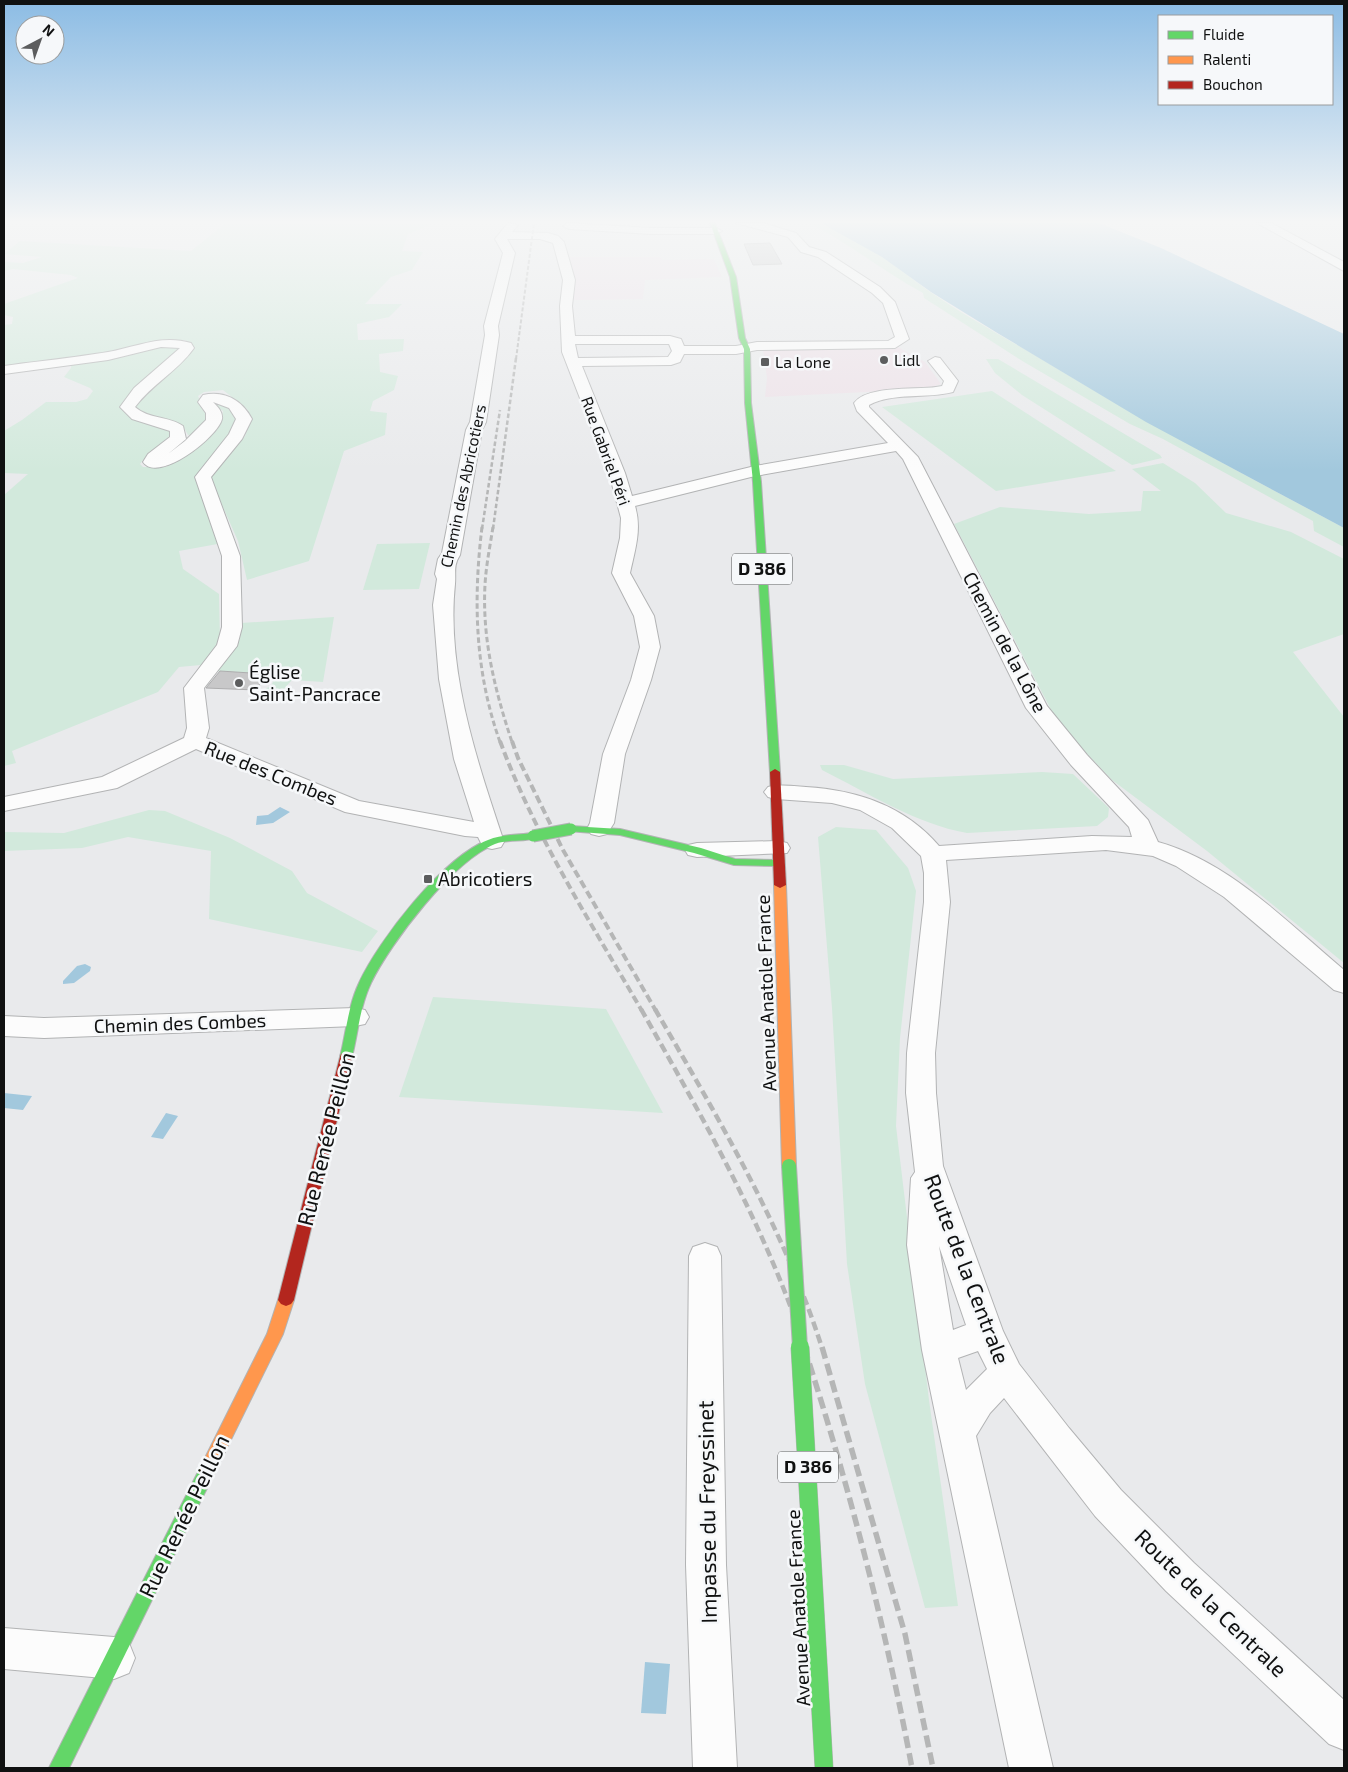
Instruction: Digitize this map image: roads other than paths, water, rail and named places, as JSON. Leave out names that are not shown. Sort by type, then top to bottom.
[{"type":"main road","name":"Avenue Anatole France","points":[[737,306],[742,338],[747,349],[748,403],[755,471],[776,801],[784,974],[789,1166],[824,1768]]},
{"type":"main road","name":"Rue Renée Peillon","points":[[59,1768],[275,1334],[286,1302],[355,1017],[364,985],[380,954],[413,911],[489,836],[533,836],[571,829],[599,828],[697,850]]},
{"type":"street","name":"Chemin des Abricotiers","points":[[489,836],[457,726],[449,680],[443,605],[446,579],[444,574],[447,559],[451,555],[474,430],[478,422],[492,335],[491,326],[496,306]]},
{"type":"street","name":"Rue Gabriel Péri","points":[[566,306],[569,352],[617,473],[630,518],[621,573],[644,616],[650,647],[642,680],[614,754],[602,823],[599,828]]},
{"type":"street","points":[[678,350],[747,349],[757,346],[890,345],[902,340],[890,306]]},
{"type":"street","points":[[569,340],[670,340],[676,342],[678,350],[675,359],[671,360],[573,362]]},
{"type":"street","points":[[4,370],[108,356],[161,343],[177,342],[186,346],[187,348],[182,355],[139,391],[127,407],[133,413],[178,429],[178,439],[154,456],[151,462],[155,463],[172,458],[210,426],[214,416],[213,410],[205,402],[208,398],[226,399],[241,411],[244,419],[236,440],[211,463],[203,477],[231,556],[232,627],[227,646],[194,688],[198,728],[194,742]]},
{"type":"street","name":"Chemin de la Lône","points":[[935,361],[951,381],[948,389],[934,393],[873,397],[861,404],[862,408],[910,457],[1037,708],[1079,760],[1140,824],[1148,848]]},
{"type":"street","points":[[626,503],[755,471],[899,446]]},
{"type":"street","name":"Rue des Combes","points":[[4,804],[109,783],[194,742],[206,745],[353,807],[465,829],[489,836]]},
{"type":"street","points":[[776,801],[887,814],[909,829],[932,854],[1094,843],[1128,844],[1161,851],[1197,868],[1240,898],[1344,984]]},
{"type":"street","name":"Rue Renée Peillon","points":[[697,850],[778,856]]},
{"type":"street","name":"Route de la Centrale","points":[[932,854],[938,902],[921,1053],[921,1093],[928,1166],[986,1333],[1007,1375],[1056,1440],[1115,1510],[1180,1577],[1344,1730]]},
{"type":"street","name":"Chemin des Combes","points":[[4,1026],[44,1028],[355,1017]]},
{"type":"street","points":[[928,1166],[923,1245],[939,1350],[1031,1768]]},
{"type":"street","name":"Impasse du Freyssinet","points":[[705,1256],[706,1565],[715,1768]]},
{"type":"street","points":[[939,1350],[986,1333]]},
{"type":"street","points":[[957,1437],[972,1406],[984,1392],[1007,1375]]},
{"type":"street","points":[[4,1648],[114,1658]]},
{"type":"water","points":[[953,306],[1284,306],[1344,334],[1344,528],[1146,422]]},
{"type":"water","points":[[280,807],[290,812],[273,823],[256,825],[257,816],[268,815]]},
{"type":"water","points":[[85,964],[91,967],[90,971],[74,983],[63,984],[63,981],[77,966]]},
{"type":"water","points":[[4,1093],[32,1096],[23,1110],[4,1108]]},
{"type":"water","points":[[166,1113],[178,1116],[163,1139],[151,1137]]},
{"type":"water","points":[[645,1662],[670,1664],[666,1714],[641,1713]]},
{"type":"railway","points":[[516,359],[523,306]]},
{"type":"railway","points":[[493,529],[516,358]]},
{"type":"railway","points":[[482,529],[500,410]]},
{"type":"railway","points":[[482,527],[477,609],[478,636],[485,689],[500,742]]},
{"type":"railway","points":[[493,527],[486,578],[486,625],[495,684],[512,742]]},
{"type":"railway","points":[[500,741],[514,776],[547,845],[642,1011]]},
{"type":"railway","points":[[512,741],[518,758],[563,850],[656,1011]]},
{"type":"railway","points":[[641,1009],[732,1174],[772,1260],[805,1348]]},
{"type":"railway","points":[[655,1009],[748,1174],[789,1260],[822,1348]]},
{"type":"railway","points":[[804,1347],[836,1451],[865,1556],[890,1661],[912,1768]]},
{"type":"railway","points":[[822,1347],[905,1634],[933,1768]]},
{"type":"place","name":"Lidl","points":[[884,360]]},
{"type":"place","name":"La Lone","points":[[765,362]]},
{"type":"place","name":"Église Saint-Pancrace","points":[[239,683]]},
{"type":"place","name":"Abricotiers","points":[[428,879]]}]
